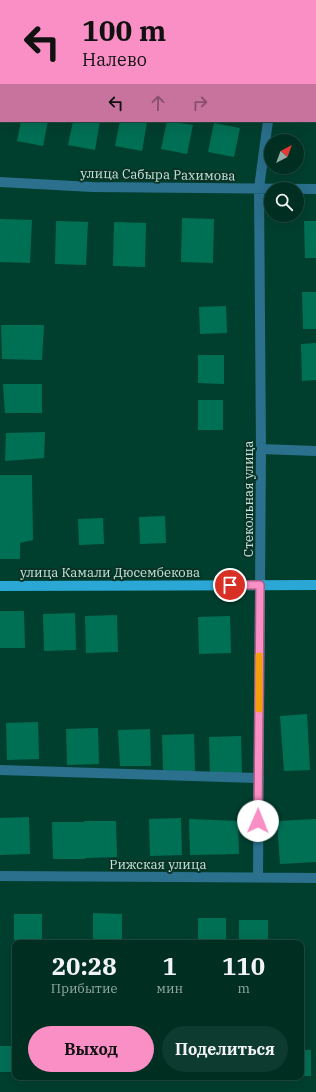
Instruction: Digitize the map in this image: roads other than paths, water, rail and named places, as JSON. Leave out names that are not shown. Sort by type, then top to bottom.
[{"type":"main road","name":"улица Камали Дюсембекова","points":[[0,586],[316,584]]},
{"type":"street","name":"Стекольная улица","points":[[258,878],[261,449],[259,188],[268,122]]},
{"type":"street","name":"улица Сабыра Рахимова","points":[[0,182],[92,187],[316,189]]},
{"type":"street","points":[[261,449],[316,451]]},
{"type":"street","points":[[0,770],[259,778]]},
{"type":"street","name":"Рижская улица","points":[[0,876],[316,878]]}]
